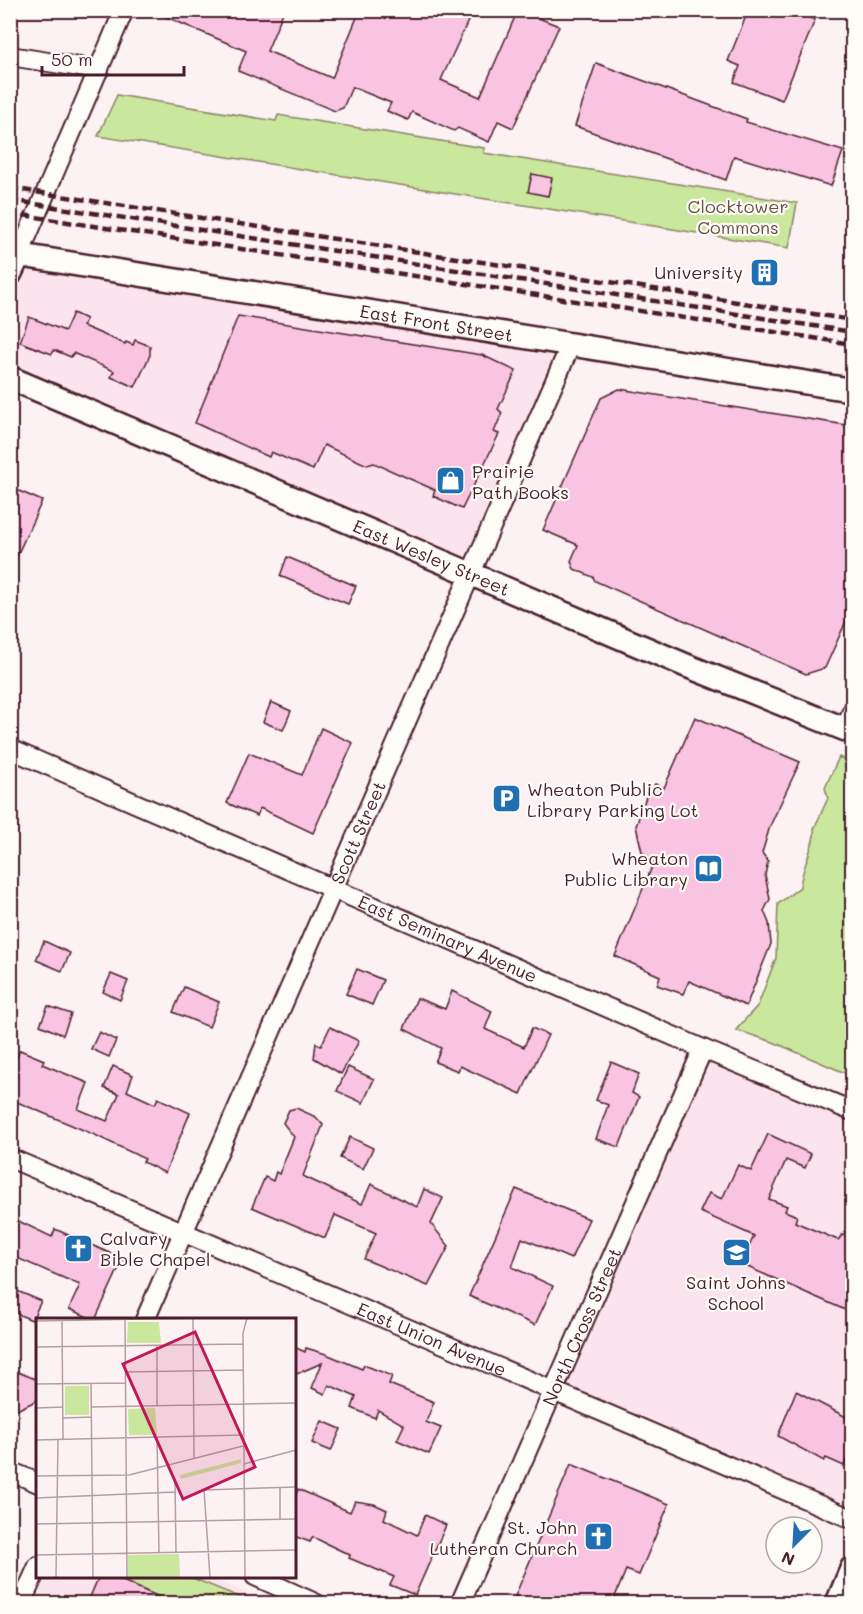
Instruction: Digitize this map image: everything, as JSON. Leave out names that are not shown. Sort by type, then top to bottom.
[{"type":"street","points":[[15,265],[124,10]]},
{"type":"street","points":[[10,56],[99,70]]},
{"type":"street","name":"East Front Street","points":[[15,265],[571,344],[852,390]]},
{"type":"street","name":"Scott Street","points":[[146,1318],[571,344]]},
{"type":"street","name":"East Wesley Street","points":[[10,378],[471,574],[850,724]]},
{"type":"street","name":"East Seminary Avenue","points":[[10,749],[703,1049],[852,1111]]},
{"type":"street","name":"North Cross Street","points":[[460,1604],[703,1049]]},
{"type":"street","name":"East Union Avenue","points":[[10,1158],[852,1519]]},
{"type":"street","points":[[10,1471],[36,1482]]},
{"type":"street","points":[[837,1604],[852,1568]]},
{"type":"street","points":[[21,1604],[36,1570]]},
{"type":"street","points":[[259,1578],[317,1604]]},
{"type":"shaded area","points":[[25,268],[560,352],[465,564],[11,370],[11,301]]},
{"type":"shaded area","name":"Saint Johns School","points":[[706,1059],[852,1119],[852,1510],[561,1388]]},
{"type":"shaded area","points":[[44,1578],[209,1578],[271,1603],[34,1604]]},
{"type":"green space","name":"Clocktower Commons","points":[[117,95],[276,121],[278,115],[484,148],[484,153],[797,203],[789,248],[98,136]]},
{"type":"green space","points":[[839,757],[852,763],[852,1076],[773,1042],[736,1030],[758,1005],[776,958],[778,904],[800,887],[814,829],[828,798],[825,788]]},
{"type":"green space","points":[[114,1578],[192,1578],[254,1603],[175,1603]]},
{"type":"building","points":[[150,10],[284,10],[267,51],[332,78],[360,10],[473,10],[441,80],[480,97],[518,10],[559,26],[513,128],[498,121],[489,142],[458,128],[454,131],[412,112],[408,120],[387,111],[391,103],[352,87],[343,108],[335,111],[238,71],[246,51]]},
{"type":"building","points":[[764,10],[791,10],[815,20],[782,100],[734,82],[740,66],[728,61],[748,11],[761,17]]},
{"type":"building","points":[[596,63],[747,119],[746,122],[843,151],[831,186],[734,156],[726,180],[575,126]]},
{"type":"building","points":[[532,174],[552,178],[548,196],[528,192]]},
{"type":"building","points":[[73,313],[86,319],[83,326],[125,344],[126,342],[133,345],[135,340],[150,346],[150,355],[135,387],[111,377],[114,371],[73,353],[71,357],[54,350],[52,354],[20,342],[29,317],[65,331]]},
{"type":"building","points":[[238,316],[482,355],[516,371],[498,409],[502,413],[494,432],[499,434],[462,509],[433,496],[435,490],[374,463],[367,465],[324,445],[313,470],[271,452],[269,457],[195,423]]},
{"type":"building","points":[[619,389],[852,426],[852,608],[825,668],[806,674],[595,581],[593,577],[574,569],[571,561],[578,545],[543,530],[601,398]]},
{"type":"building","points":[[10,487],[42,501],[10,571]]},
{"type":"building","points":[[287,557],[356,586],[348,604],[280,576]]},
{"type":"building","points":[[271,702],[291,711],[283,730],[263,722]]},
{"type":"building","name":"Wheaton Public Library","points":[[695,717],[800,762],[770,826],[762,853],[768,861],[765,875],[770,899],[764,911],[769,923],[771,944],[746,1006],[689,981],[683,994],[657,985],[660,976],[615,956],[654,862],[642,852],[636,826],[648,791],[651,792],[655,784],[664,788]]},
{"type":"building","points":[[321,728],[353,743],[313,833],[260,808],[257,816],[227,803],[249,753],[302,775]]},
{"type":"building","points":[[44,941],[70,953],[62,971],[36,960]]},
{"type":"building","points":[[357,969],[383,980],[372,1005],[346,994]]},
{"type":"building","points":[[111,974],[128,981],[120,1000],[103,992]]},
{"type":"building","points":[[184,987],[219,1002],[209,1027],[173,1012]]},
{"type":"building","points":[[452,991],[492,1011],[485,1029],[524,1047],[532,1028],[548,1035],[521,1094],[460,1066],[458,1071],[435,1062],[441,1048],[404,1029],[417,998],[445,1009]]},
{"type":"building","points":[[48,1006],[71,1014],[63,1035],[40,1025]]},
{"type":"building","points":[[330,1027],[359,1041],[341,1074],[314,1058],[316,1043],[321,1046]]},
{"type":"building","points":[[99,1032],[116,1040],[109,1057],[91,1049]]},
{"type":"building","points":[[20,1050],[44,1060],[42,1064],[88,1083],[78,1109],[107,1121],[119,1094],[104,1088],[113,1066],[133,1075],[127,1091],[155,1104],[158,1098],[190,1113],[165,1173],[143,1162],[145,1159],[95,1135],[10,1099],[10,1072]]},
{"type":"building","points":[[611,1062],[639,1074],[632,1093],[639,1097],[619,1147],[596,1139],[608,1105],[596,1100]]},
{"type":"building","points":[[348,1067],[374,1079],[363,1103],[337,1091]]},
{"type":"building","points":[[296,1108],[316,1117],[323,1125],[303,1176],[362,1204],[371,1184],[417,1207],[424,1189],[443,1198],[431,1224],[449,1246],[428,1286],[364,1259],[376,1233],[335,1215],[325,1238],[252,1207],[265,1177],[273,1181],[276,1172],[279,1174],[294,1137],[283,1123],[289,1110]]},
{"type":"building","name":"Saint Johns School","points":[[768,1134],[811,1154],[805,1168],[786,1160],[769,1199],[787,1206],[785,1211],[797,1216],[795,1222],[838,1240],[842,1235],[852,1239],[852,1313],[741,1264],[754,1236],[700,1212],[709,1193],[722,1199],[738,1165],[751,1171]]},
{"type":"building","points":[[350,1137],[373,1148],[363,1169],[340,1158]]},
{"type":"building","points":[[516,1189],[589,1219],[571,1259],[522,1238],[512,1267],[553,1286],[535,1325],[469,1296]]},
{"type":"building","points":[[10,1217],[52,1237],[55,1229],[123,1259],[96,1318],[90,1318],[69,1309],[80,1285],[10,1255]]},
{"type":"building","points":[[10,1288],[41,1301],[32,1320],[10,1311]]},
{"type":"building","points":[[296,1348],[305,1352],[306,1348],[326,1354],[362,1369],[364,1365],[392,1376],[389,1384],[434,1402],[426,1422],[441,1428],[429,1454],[397,1440],[404,1425],[378,1410],[375,1418],[352,1408],[356,1397],[329,1385],[325,1394],[312,1388],[322,1363],[296,1374]]},
{"type":"building","points":[[10,1369],[36,1379],[36,1401],[10,1413]]},
{"type":"building","points":[[796,1391],[852,1420],[852,1463],[846,1460],[844,1466],[826,1458],[824,1461],[778,1436]]},
{"type":"building","points":[[322,1421],[341,1429],[331,1451],[312,1443]]},
{"type":"building","name":"St. John Lutheran Church","points":[[571,1464],[669,1504],[639,1575],[626,1570],[612,1604],[533,1604],[515,1596]]},
{"type":"building","points":[[298,1489],[350,1512],[355,1501],[374,1504],[387,1510],[384,1519],[417,1535],[425,1515],[446,1525],[415,1595],[390,1585],[394,1577],[349,1558],[350,1555],[313,1537],[310,1542],[296,1537]]},
{"type":"building","points":[[98,1578],[116,1578],[174,1604],[87,1604]]},
{"type":"railway","points":[[10,188],[852,320]]},
{"type":"railway","points":[[10,200],[852,332]]},
{"type":"railway","points":[[10,213],[852,344]]},
{"type":"place","name":"University","points":[[764,272]]},
{"type":"place","name":"Prairie Path Books","points":[[451,481]]},
{"type":"place","name":"Wheaton Public Library Parking Lot","points":[[506,799]]},
{"type":"place","name":"Wheaton Public Library","points":[[709,868]]},
{"type":"place","name":"Calvary Bible Chapel","points":[[79,1248]]},
{"type":"place","name":"Saint Johns School","points":[[736,1253]]},
{"type":"place","name":"St. John Lutheran Church","points":[[598,1537]]}]
